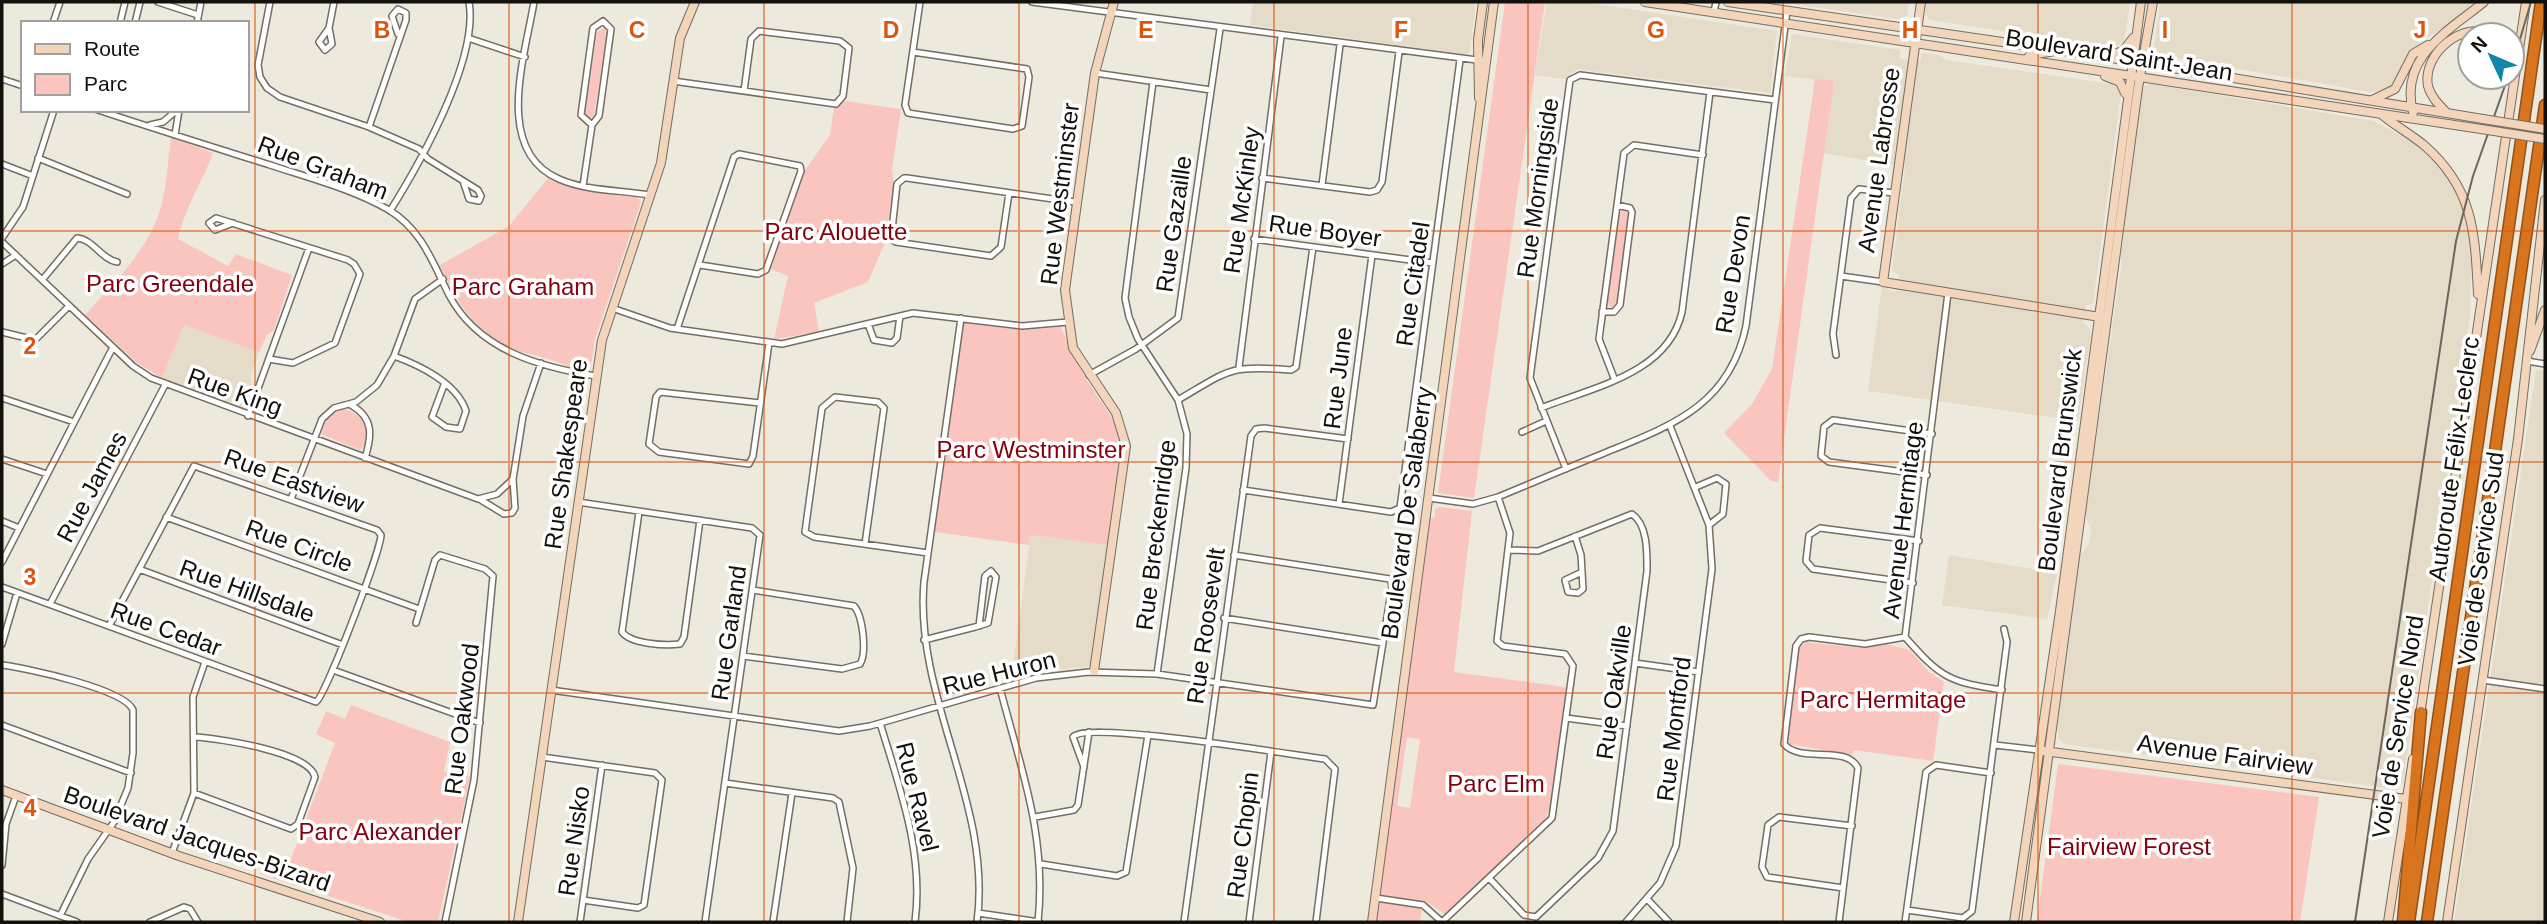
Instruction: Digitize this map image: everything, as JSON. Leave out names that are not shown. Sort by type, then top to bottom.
[{"type":"highway","name":"Autoroute Félix-Leclerc","points":[[2409,922],[2541,2]]},
{"type":"highway","name":"Autoroute Félix-Leclerc","points":[[2427,922],[2545,105]]},
{"type":"highway","points":[[2403,922],[2421,712]]},
{"type":"street","points":[[54,21],[60,2]]},
{"type":"street","points":[[121,21],[125,2]]},
{"type":"street","points":[[135,21],[140,2]]},
{"type":"street","points":[[158,2],[198,15]]},
{"type":"street","points":[[197,21],[201,2]]},
{"type":"street","points":[[270,2],[258,65],[262,82],[280,97],[369,127],[424,154],[463,181]]},
{"type":"street","points":[[329,28],[334,2]]},
{"type":"street","points":[[390,211],[424,154],[443,112],[468,38],[469,2]]},
{"type":"street","points":[[534,2],[517,115],[522,141],[543,169],[561,180],[583,186],[650,195]]},
{"type":"street","name":"Rue Shakespeare","points":[[517,922],[596,376],[611,308],[662,159],[681,33],[695,2]]},
{"type":"street","points":[[913,52],[1025,68],[1030,77],[1022,126],[1013,130],[908,113],[905,105],[920,2]]},
{"type":"street","points":[[1032,2],[1340,45],[1477,60]]},
{"type":"street","name":"Rue Westminster","points":[[1094,671],[1126,446],[1119,420],[1073,348],[1065,284],[1095,73],[1114,2]]},
{"type":"street","name":"Boulevard De Salaberry","points":[[1480,108],[1477,60],[1483,2]]},
{"type":"street","name":"Boulevard De Salaberry","points":[[1372,922],[1494,2]]},
{"type":"street","name":"Boulevard Saint-Jean","points":[[1644,2],[1708,8],[1785,23],[2545,139]]},
{"type":"street","points":[[1708,8],[1716,2]]},
{"type":"street","name":"Boulevard Saint-Jean","points":[[1728,2],[2132,61],[2545,129]]},
{"type":"street","name":"Avenue Labrosse","points":[[1883,282],[1921,2]]},
{"type":"street","name":"Boulevard Brunswick","points":[[2026,922],[2141,2]]},
{"type":"street","name":"Boulevard Brunswick","points":[[2014,922],[2102,317],[2152,2]]},
{"type":"street","points":[[2372,100],[2395,89],[2413,54],[2431,44],[2484,2]]},
{"type":"street","points":[[2523,21],[2526,2]]},
{"type":"street","name":"Rue Devon","points":[[1429,498],[1473,504],[1497,497],[1670,426],[1694,411],[1716,390],[1740,348],[1747,320],[1787,11]]},
{"type":"street","points":[[583,186],[593,125],[598,116],[611,29],[603,21],[593,28],[581,115],[593,125]]},
{"type":"street","name":"Rue Gazaille","points":[[1089,375],[1142,345],[1178,318],[1220,29]]},
{"type":"street","points":[[673,81],[835,104],[843,96],[849,48],[840,41],[759,31],[751,39],[744,91]]},
{"type":"street","points":[[369,127],[398,34]]},
{"type":"street","points":[[2105,57],[2125,49],[2136,34]]},
{"type":"street","name":"Rue McKinley","points":[[1239,367],[1281,37]]},
{"type":"street","points":[[2447,114],[2429,88],[2429,72],[2446,44],[2456,37]]},
{"type":"street","points":[[468,38],[525,57]]},
{"type":"street","points":[[2414,119],[2412,78],[2419,58],[2431,44]]},
{"type":"street","points":[[1322,186],[1340,45]]},
{"type":"street","points":[[2026,60],[2031,55],[2059,50]]},
{"type":"street","points":[[1262,178],[1370,192],[1381,185],[1399,52]]},
{"type":"street","name":"Rue Citadel","points":[[1339,504],[1398,511],[1402,503],[1460,60]]},
{"type":"street","points":[[2084,69],[2118,80],[2127,99]]},
{"type":"street","points":[[1095,73],[1211,90]]},
{"type":"street","name":"Rue Morningside","points":[[1566,469],[1530,378],[1570,80],[1580,75],[1775,100]]},
{"type":"street","points":[[2,79],[21,85]]},
{"type":"street","name":"Rue Breckenridge","points":[[1153,82],[1125,288],[1129,317],[1142,345],[1178,400],[1185,426],[1187,454],[1157,674]]},
{"type":"street","points":[[2479,307],[2513,91]]},
{"type":"street","points":[[1541,408],[1654,360],[1676,333],[1682,312],[1710,92]]},
{"type":"street","points":[[2,240],[19,214],[53,112]]},
{"type":"street","name":"Rue Graham","points":[[104,112],[339,188],[390,211],[421,240],[460,313],[484,338],[504,350],[541,363],[596,376]]},
{"type":"street","points":[[146,126],[163,122],[176,112]]},
{"type":"street","points":[[175,135],[178,112]]},
{"type":"street","points":[[2381,114],[2435,156],[2464,198],[2475,234],[2479,307]]},
{"type":"street","points":[[1614,379],[1599,342],[1624,153],[1629,147],[1703,155]]},
{"type":"street","points":[[677,329],[734,157],[740,154],[800,166],[801,171],[766,270],[758,274],[699,265]]},
{"type":"street","points":[[38,158],[127,194]]},
{"type":"street","points":[[2,163],[33,176]]},
{"type":"street","points":[[1009,192],[1001,247],[991,256],[896,242],[891,239],[897,184],[904,178],[1009,192],[1076,202]]},
{"type":"street","points":[[1836,355],[1833,334],[1852,195],[1862,189],[1894,193]]},
{"type":"street","name":"Voie de Service Sud","points":[[2447,922],[2527,361],[2545,200]]},
{"type":"street","points":[[1602,312],[1614,312],[1620,305],[1632,212],[1630,208],[1617,205]]},
{"type":"street","points":[[233,223],[352,261],[359,271],[359,282],[335,344],[293,363],[269,359]]},
{"type":"street","points":[[43,279],[77,238],[83,239],[107,259],[117,262]]},
{"type":"street","name":"Rue Boyer","points":[[1254,239],[1433,263]]},
{"type":"street","name":"Rue King","points":[[2,240],[113,348],[139,370],[165,385],[480,499],[509,514],[515,508],[513,479],[523,416],[541,363]]},
{"type":"street","points":[[1178,400],[1239,367],[1291,370],[1297,365],[1313,247]]},
{"type":"street","points":[[248,416],[309,248]]},
{"type":"street","points":[[2,264],[16,255]]},
{"type":"street","name":"Rue June","points":[[1339,504],[1372,255]]},
{"type":"street","points":[[1841,276],[2102,317]]},
{"type":"street","points":[[291,499],[320,423],[330,411],[351,405],[377,385],[394,356],[415,299],[443,279]]},
{"type":"street","name":"Avenue Hermitage","points":[[1839,922],[1859,775],[1856,763],[1848,759],[1794,751],[1784,744],[1796,646],[1801,639],[1809,637],[1865,644],[1905,637],[1948,293]]},
{"type":"street","points":[[2,332],[35,340],[69,306]]},
{"type":"street","name":"Voie de Service Nord","points":[[2388,922],[2479,307]]},
{"type":"street","points":[[611,308],[677,329],[769,343],[794,343],[922,313],[1022,326],[1068,322]]},
{"type":"street","points":[[2545,310],[2527,361],[2545,364]]},
{"type":"street","points":[[868,324],[874,340],[892,343],[897,338],[900,316]]},
{"type":"street","points":[[961,318],[922,601],[924,640],[972,819],[978,868],[977,922]]},
{"type":"street","points":[[760,403],[660,391],[656,397],[649,444],[659,452],[749,464],[752,459],[769,343]]},
{"type":"street","points":[[2,562],[113,348]]},
{"type":"street","points":[[394,356],[421,366],[444,385],[464,405],[464,424],[460,429],[446,427],[432,417],[444,385]]},
{"type":"street","name":"Rue James","points":[[50,604],[165,385]]},
{"type":"street","points":[[865,544],[884,408],[878,402],[835,397],[822,408],[805,531],[810,536],[865,544],[928,553]]},
{"type":"street","points":[[2,398],[74,422]]},
{"type":"street","points":[[351,405],[364,415],[370,428],[365,458]]},
{"type":"street","points":[[1522,432],[1546,421]]},
{"type":"street","points":[[1927,475],[1829,462],[1821,456],[1821,442],[1824,427],[1833,421],[1932,433]]},
{"type":"street","name":"Rue Montford","points":[[1626,922],[1648,900],[1664,878],[1676,846],[1712,569],[1709,525],[1670,426]]},
{"type":"street","name":"Rue Roosevelt","points":[[1184,922],[1251,436],[1256,429],[1264,428],[1348,439]]},
{"type":"street","points":[[2,459],[47,474]]},
{"type":"street","name":"Rue Eastview","points":[[166,517],[194,466],[291,499],[381,534],[363,589]]},
{"type":"street","points":[[1696,487],[1717,478],[1726,484],[1723,514],[1709,525]]},
{"type":"street","points":[[480,499],[501,491],[513,479]]},
{"type":"street","points":[[1243,490],[1339,504]]},
{"type":"street","points":[[1376,898],[1423,905],[1442,922],[1552,818],[1573,666],[1569,656],[1503,646],[1497,641],[1509,526],[1497,497]]},
{"type":"street","name":"Rue Garland","points":[[578,502],[759,531],[753,590],[705,922]]},
{"type":"street","points":[[639,512],[622,632],[631,639],[651,642],[676,645],[682,641],[700,520]]},
{"type":"street","name":"Rue Oakville","points":[[1489,878],[1524,915],[1532,918],[1540,915],[1598,858],[1613,831],[1647,570],[1646,547],[1640,520],[1629,513],[1533,552],[1508,551]]},
{"type":"street","points":[[109,626],[166,517]]},
{"type":"street","name":"Rue Circle","points":[[166,517],[419,610]]},
{"type":"street","points":[[2,521],[19,528]]},
{"type":"street","points":[[1913,583],[1813,569],[1806,561],[1809,535],[1816,528],[1919,541]]},
{"type":"street","points":[[1575,536],[1581,555],[1582,572]]},
{"type":"street","name":"Rue Oakwood","points":[[419,610],[435,560],[440,555],[485,569],[493,576],[474,780],[444,922]]},
{"type":"street","name":"Rue Huron","points":[[551,690],[839,731],[880,723],[1056,674],[1094,671],[1157,674],[1371,706],[1376,698],[1390,579],[1234,555]]},
{"type":"street","name":"Rue Hillsdale","points":[[139,569],[343,645]]},
{"type":"street","points":[[924,640],[979,626],[988,623],[996,577],[991,571],[985,576],[979,626]]},
{"type":"street","name":"Rue Cedar","points":[[2,587],[318,702],[333,670]]},
{"type":"street","points":[[363,589],[333,670],[480,723]]},
{"type":"street","points":[[743,656],[842,669],[860,664],[864,656],[859,612],[853,606],[753,590]]},
{"type":"street","points":[[2,644],[18,593]]},
{"type":"street","points":[[416,623],[419,610]]},
{"type":"street","points":[[1224,618],[1383,643]]},
{"type":"street","points":[[1907,910],[1963,918],[1971,914],[2002,690],[2007,642],[2004,629]]},
{"type":"street","points":[[1905,637],[1930,665],[1947,678],[2002,690]]},
{"type":"street","points":[[172,853],[194,793],[193,694],[205,662]]},
{"type":"street","points":[[1635,663],[1699,672]]},
{"type":"street","points":[[2,665],[46,672],[130,703],[133,710],[131,773],[125,795],[114,822],[72,886],[60,916]]},
{"type":"street","points":[[2483,680],[2545,689]]},
{"type":"street","points":[[978,913],[1038,922],[1041,864],[1035,817],[1000,688]]},
{"type":"street","points":[[1566,718],[1627,726]]},
{"type":"street","name":"Rue Ravel","points":[[880,723],[913,839],[917,876],[915,922]]},
{"type":"street","points":[[2,725],[131,773]]},
{"type":"street","points":[[1035,817],[1076,808],[1089,732]]},
{"type":"street","points":[[1084,767],[1073,737],[1077,733],[1089,732],[1148,735],[1325,759],[1335,769],[1316,922]]},
{"type":"street","points":[[1041,864],[1117,876],[1126,872],[1148,735]]},
{"type":"street","points":[[194,737],[242,742],[307,765],[315,777],[298,824],[291,828],[194,793]]},
{"type":"street","points":[[1995,745],[2038,750]]},
{"type":"street","name":"Avenue Fairview","points":[[2038,750],[2406,799]]},
{"type":"street","name":"Rue Chopin","points":[[1249,922],[1272,752]]},
{"type":"street","points":[[541,757],[655,773],[663,783],[644,905],[638,908],[583,900]]},
{"type":"street","name":"Rue Nisko","points":[[580,922],[602,765]]},
{"type":"street","points":[[1905,922],[1926,772],[1936,765],[1991,773]]},
{"type":"street","points":[[725,783],[833,798],[839,802],[853,868],[847,922]]},
{"type":"street","name":"Boulevard Jacques-Bizard","points":[[2,790],[172,853],[380,922]]},
{"type":"street","points":[[773,922],[792,793]]},
{"type":"street","points":[[2,865],[6,824],[16,796]]},
{"type":"street","points":[[1843,888],[1767,877],[1762,867],[1768,825],[1779,817],[1852,826]]},
{"type":"street","points":[[2,894],[77,922]]},
{"type":"street","points":[[1648,900],[1669,922]]},
{"type":"street","points":[[150,922],[184,907],[190,909],[198,922]]},
{"type":"shaded area","points":[[1253,2],[1476,2],[1470,52],[1465,54],[1250,25]]},
{"type":"shaded area","points":[[1547,2],[1582,2],[1777,31],[1770,93],[1583,70],[1576,70],[1565,79],[1535,75]]},
{"type":"shaded area","points":[[1780,2],[1909,2],[1907,16],[1896,19]]},
{"type":"shaded area","points":[[1927,2],[2130,2],[2124,41],[2114,48],[1930,20],[1925,13]]},
{"type":"shaded area","points":[[2160,2],[2478,2],[2413,49],[2393,86],[2383,91],[2370,92],[2159,55],[2154,47]]},
{"type":"shaded area","points":[[1792,34],[1900,50],[1900,59],[1921,61],[1922,53],[1938,55],[1945,60],[2111,84],[2121,93],[2093,304],[2086,305],[2083,323],[2088,326],[2091,334],[2078,421],[1868,391],[1882,287],[1895,292],[1899,275],[1892,270],[1905,167],[1823,153],[1833,82],[1785,76]]},
{"type":"shaded area","points":[[2151,84],[2374,121],[2414,143],[2430,157],[2448,177],[2464,208],[2472,249],[2470,316],[2403,783],[2395,789],[2065,744],[2059,739],[2057,722],[2080,555],[2088,546],[2091,528],[2085,515],[2122,261],[2143,87]]},
{"type":"shaded area","points":[[184,325],[259,352],[251,374],[252,389],[245,408],[162,378]]},
{"type":"shaded area","points":[[2536,370],[2545,371],[2545,922],[2454,922]]},
{"type":"shaded area","points":[[1031,535],[1108,545],[1091,666],[1040,672],[1011,679]]},
{"type":"shaded area","points":[[1949,555],[2057,573],[2047,619],[1942,605]]},
{"type":"green space","points":[[1505,2],[1545,2],[1474,498],[1438,493]]},
{"type":"green space","points":[[605,26],[607,32],[594,115],[590,119],[585,114],[597,32]]},
{"type":"green space","points":[[1815,79],[1834,81],[1778,482],[1771,481],[1724,433],[1752,404],[1772,369]]},
{"type":"green space","name":"Parc Alouette","points":[[845,101],[901,109],[885,242],[868,282],[814,303],[819,332],[774,339],[788,276],[771,269],[805,170],[830,135],[834,108]]},
{"type":"green space","name":"Parc Greendale","points":[[171,137],[213,153],[185,216],[178,239],[228,266],[236,254],[292,275],[274,330],[267,335],[259,352],[184,325],[162,378],[136,362],[85,315],[131,263],[158,218],[164,195]]},
{"type":"green space","name":"Parc Graham","points":[[548,178],[566,186],[637,197],[641,202],[595,339],[591,365],[584,370],[520,351],[489,335],[456,298],[440,265],[509,226]]},
{"type":"green space","points":[[1625,209],[1629,214],[1617,306],[1612,309],[1607,303],[1620,212]]},
{"type":"green space","name":"Parc Westminster","points":[[962,323],[1023,330],[1061,327],[1082,371],[1113,420],[1121,440],[1123,450],[1108,545],[1031,535],[1029,545],[935,532]]},
{"type":"green space","points":[[341,409],[360,418],[367,430],[365,444],[360,450],[321,434],[327,419]]},
{"type":"green space","name":"Parc Elm","points":[[1440,507],[1472,511],[1454,672],[1566,687],[1551,806],[1544,820],[1445,914],[1423,900],[1420,922],[1375,922],[1430,518],[1435,517],[1435,509]],"holes":[[[1407,737],[1420,739],[1410,808],[1397,806]]]},
{"type":"green space","name":"Parc Hermitage","points":[[1805,642],[1862,648],[1886,644],[1910,650],[1928,671],[1944,682],[1933,761],[1854,750],[1852,755],[1789,744],[1787,740],[1799,648]]},
{"type":"green space","name":"Parc Alexander","points":[[351,705],[450,742],[444,771],[470,777],[438,922],[409,922],[260,874],[267,854],[291,859],[335,743],[316,734],[326,711],[345,719]]},
{"type":"green space","name":"Fairview Forest","points":[[2058,764],[2319,797],[2300,922],[2037,922]]},
{"type":"tram line","points":[[2525,21],[2531,2]]},
{"type":"tram line","points":[[2355,922],[2456,241],[2473,176],[2503,91]]}]
